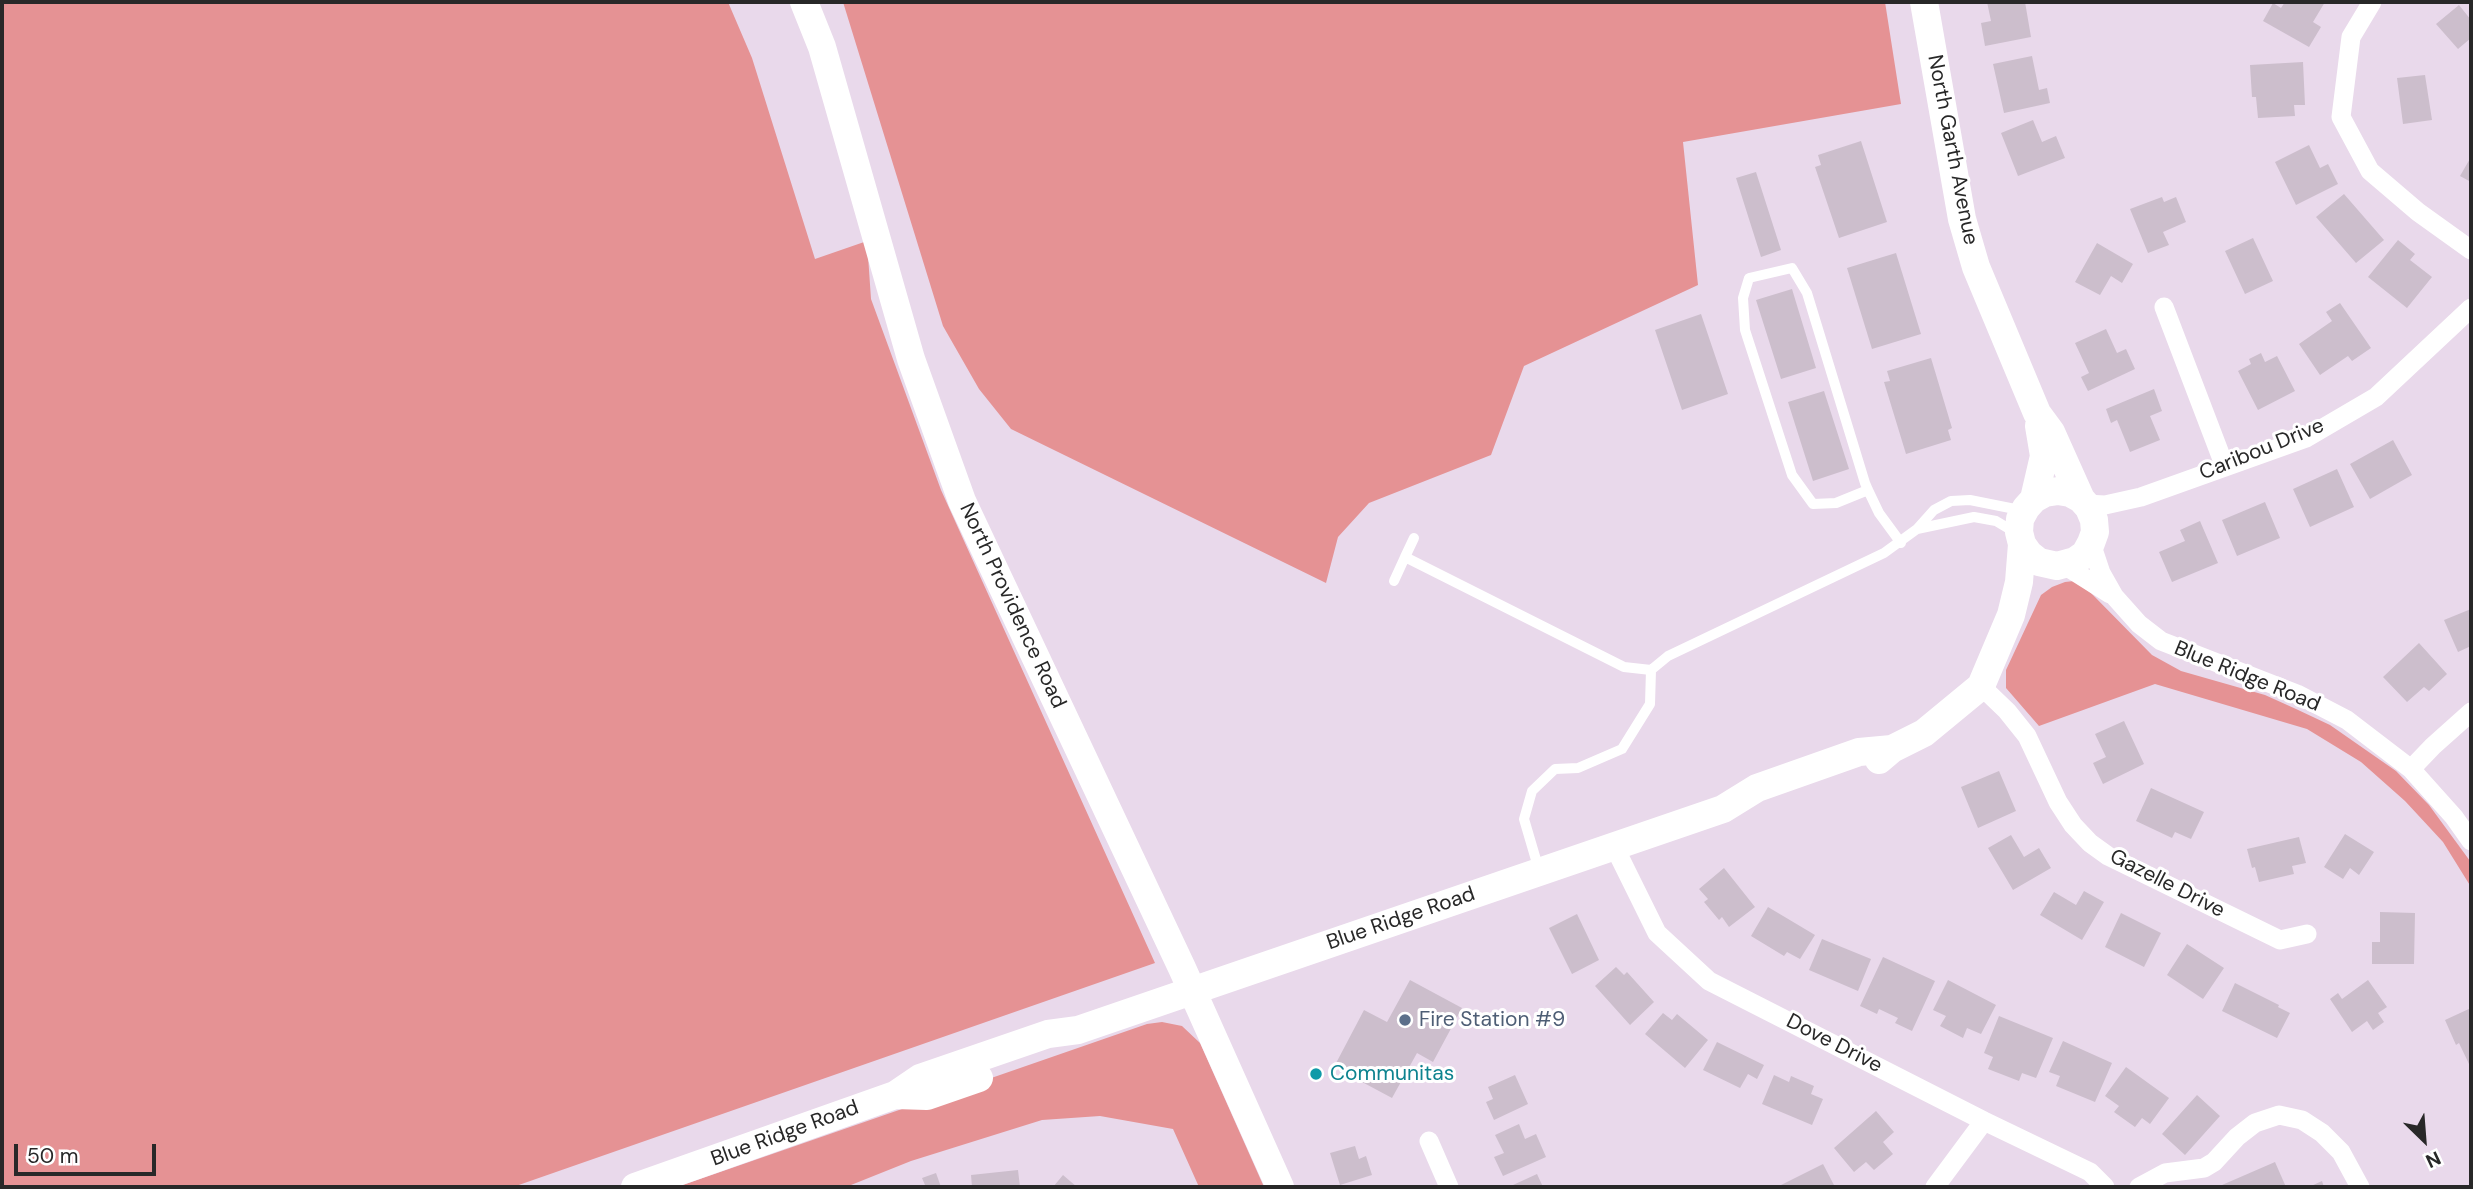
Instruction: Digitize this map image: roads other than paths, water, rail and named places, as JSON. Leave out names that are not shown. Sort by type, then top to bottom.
[{"type":"street","name":"North Providence Road","points":[[804,2],[822,47],[911,359],[962,501],[1192,990],[1280,1187]]},
{"type":"street","name":"North Garth Avenue","points":[[1924,2],[1962,219],[1976,267],[2037,412],[2044,456],[2025,522]]},
{"type":"street","points":[[2371,2],[2351,37],[2342,117],[2370,171],[2418,212],[2471,250]]},
{"type":"street","points":[[2164,307],[2225,467]]},
{"type":"street","name":"Caribou Drive","points":[[2083,502],[2105,505],[2141,498],[2306,438],[2376,397],[2471,308]]},
{"type":"street","name":"North Garth Avenue","points":[[2037,412],[2052,432],[2083,502]]},
{"type":"street","points":[[2045,493],[2070,493],[2083,502],[2094,520],[2093,538],[2085,554],[2060,566],[2039,562],[2029,554],[2025,522],[2045,493]]},
{"type":"street","name":"Caribou Drive","points":[[2093,538],[2109,518],[2141,498]]},
{"type":"street","name":"Blue Ridge Road","points":[[635,1187],[895,1095],[920,1078],[1048,1034],[1078,1030],[1614,846],[1723,808],[1757,788],[1859,752],[1892,749],[1924,733],[1981,686],[2011,615],[2019,582],[2025,522]]},
{"type":"street","name":"Blue Ridge Road","points":[[2093,538],[2101,573],[2114,596],[2139,624],[2161,641],[2297,694],[2347,720],[2411,769],[2455,817],[2471,841]]},
{"type":"street","name":"Blue Ridge Road","points":[[2011,615],[2060,566],[2114,596]]},
{"type":"street","name":"Gazelle Drive","points":[[1981,686],[2007,710],[2027,736],[2058,802],[2073,825],[2090,843],[2108,856],[2280,940],[2307,934]]},
{"type":"street","points":[[2411,769],[2471,712]]},
{"type":"street","name":"Dove Drive","points":[[1614,846],[1657,933],[1709,981],[2090,1172],[2105,1187]]},
{"type":"street","points":[[2139,1187],[2165,1172],[2204,1168],[2214,1162],[2237,1137],[2255,1123],[2279,1115],[2302,1120],[2322,1133],[2341,1152],[2360,1187]]},
{"type":"street","points":[[1935,1187],[1984,1121]]},
{"type":"street","points":[[1429,1141],[1450,1187]]},
{"type":"lane","points":[[1868,491],[1836,503],[1813,504],[1792,475],[1745,330],[1743,298],[1749,278],[1792,268],[1807,293],[1868,491],[1878,513],[1900,543]]},
{"type":"lane","points":[[1405,557],[1624,667],[1651,670],[1668,656],[1900,543],[1934,510],[1951,501],[1970,500],[2025,522]]},
{"type":"lane","points":[[1917,529],[1974,517],[2025,522]]},
{"type":"lane","points":[[1394,581],[1414,538]]},
{"type":"lane","points":[[1539,870],[1524,820],[1532,791],[1555,769],[1578,768],[1622,749],[1650,704],[1651,670]]},
{"type":"place","name":"Fire Station #9","points":[[1405,1020]]},
{"type":"place","name":"Communitas","points":[[1316,1074]]}]
